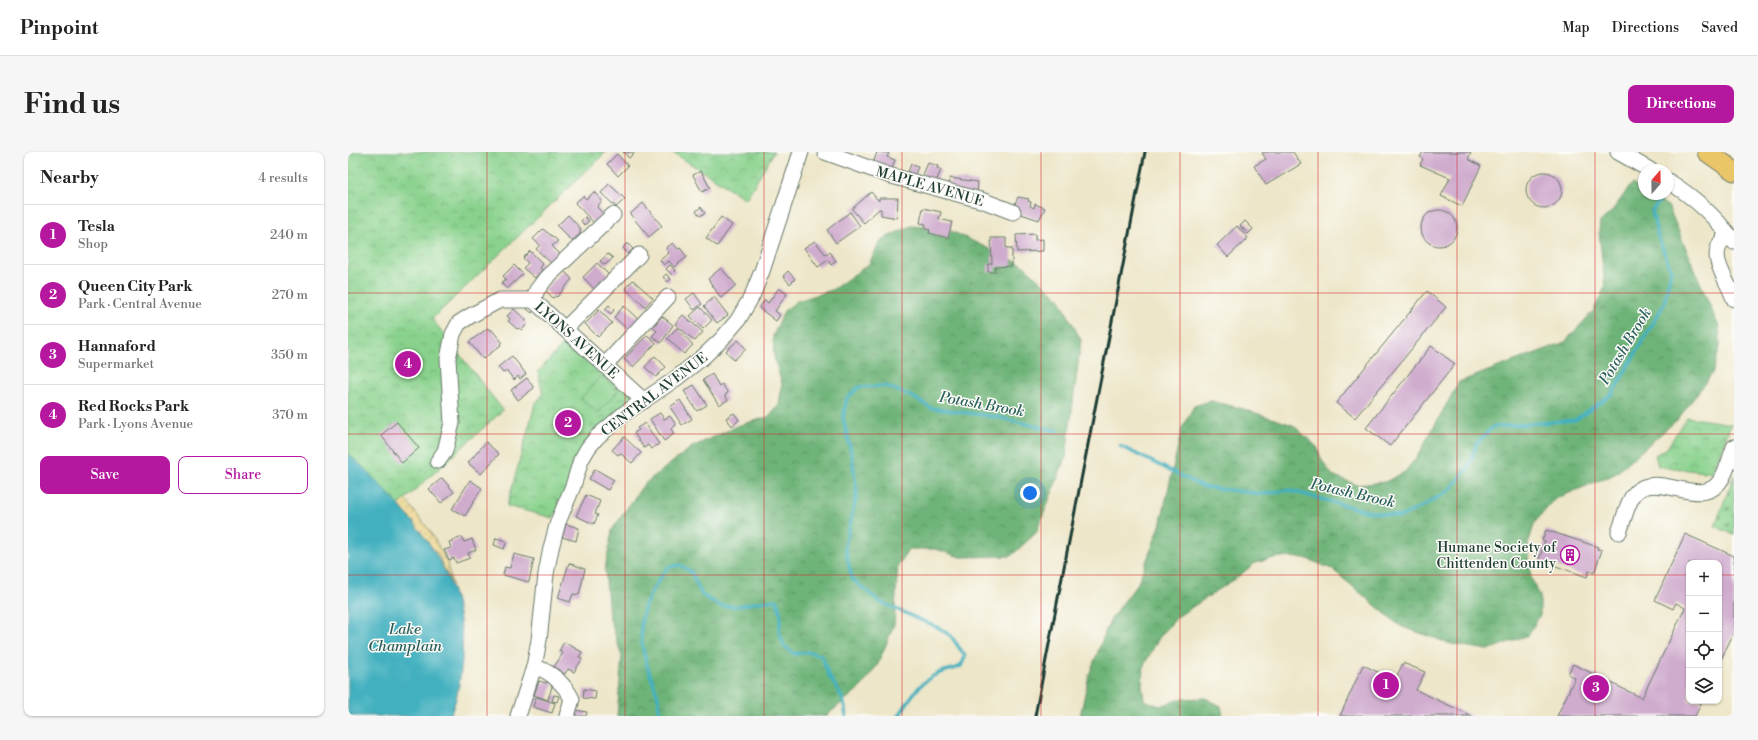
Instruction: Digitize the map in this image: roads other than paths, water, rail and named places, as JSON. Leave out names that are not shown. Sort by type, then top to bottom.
[{"type":"main road","points":[[1707,152],[1734,171]]},
{"type":"main road","points":[[1714,152],[1734,162]]},
{"type":"street","name":"CENTRAL AVENUE","points":[[518,716],[534,667],[539,640],[546,574],[551,548],[558,522],[573,486],[581,460],[597,437],[616,420],[674,380],[703,357],[721,340],[738,320],[752,296],[762,271],[801,152]]},
{"type":"street","name":"MAPLE AVENUE","points":[[825,152],[888,175],[984,201],[1013,212]]},
{"type":"street","points":[[1618,152],[1639,164]]},
{"type":"street","points":[[1674,185],[1699,203],[1731,238],[1718,246],[1717,259],[1734,299]]},
{"type":"street","points":[[533,300],[537,290],[546,278],[612,215]]},
{"type":"street","points":[[565,329],[639,255]]},
{"type":"street","points":[[605,365],[668,297]]},
{"type":"street","name":"LYONS AVENUE","points":[[438,461],[445,451],[452,423],[448,359],[453,334],[459,323],[500,300],[533,300],[644,401]]},
{"type":"street","points":[[1619,532],[1635,493],[1644,486],[1655,484],[1694,492],[1708,491],[1720,483],[1734,447]]},
{"type":"street","points":[[534,667],[542,669],[566,687],[572,699],[567,716]]},
{"type":"water","name":"Lake Champlain","points":[[348,454],[383,488],[416,526],[430,545],[442,566],[451,587],[458,610],[462,634],[462,660],[458,689],[450,716],[348,716]]},
{"type":"waterway","name":"Potash Brook","points":[[1120,446],[1204,487],[1262,494],[1288,490],[1366,511],[1400,517],[1423,506],[1450,490],[1468,468],[1477,443],[1493,427],[1575,420],[1612,394],[1664,304],[1671,270],[1657,234],[1652,211],[1660,200]]},
{"type":"waterway","name":"Potash Brook","points":[[899,716],[915,692],[925,682],[931,677],[961,666],[965,656],[951,636],[939,628],[880,602],[852,579],[845,547],[857,493],[852,456],[843,418],[847,398],[859,387],[886,386],[911,396],[931,408],[997,417],[1058,431]]},
{"type":"waterway","name":"Potash Brook","points":[[659,716],[658,697],[643,650],[641,624],[647,602],[659,579],[668,567],[680,565],[691,572],[702,595],[720,606],[739,606],[777,600],[781,616],[779,631],[784,646],[795,654],[809,652],[822,656],[829,676],[842,699],[846,716]]},
{"type":"railway","points":[[1035,716],[1145,152]]},
{"type":"place","name":"Red Rocks Park","points":[[408,364]]},
{"type":"place","name":"Queen City Park","points":[[568,423]]},
{"type":"place","name":"Humane Society of Chittenden County","points":[[1570,555]]},
{"type":"place","name":"Tesla","points":[[1386,685]]},
{"type":"place","name":"Hannaford","points":[[1596,688]]}]
